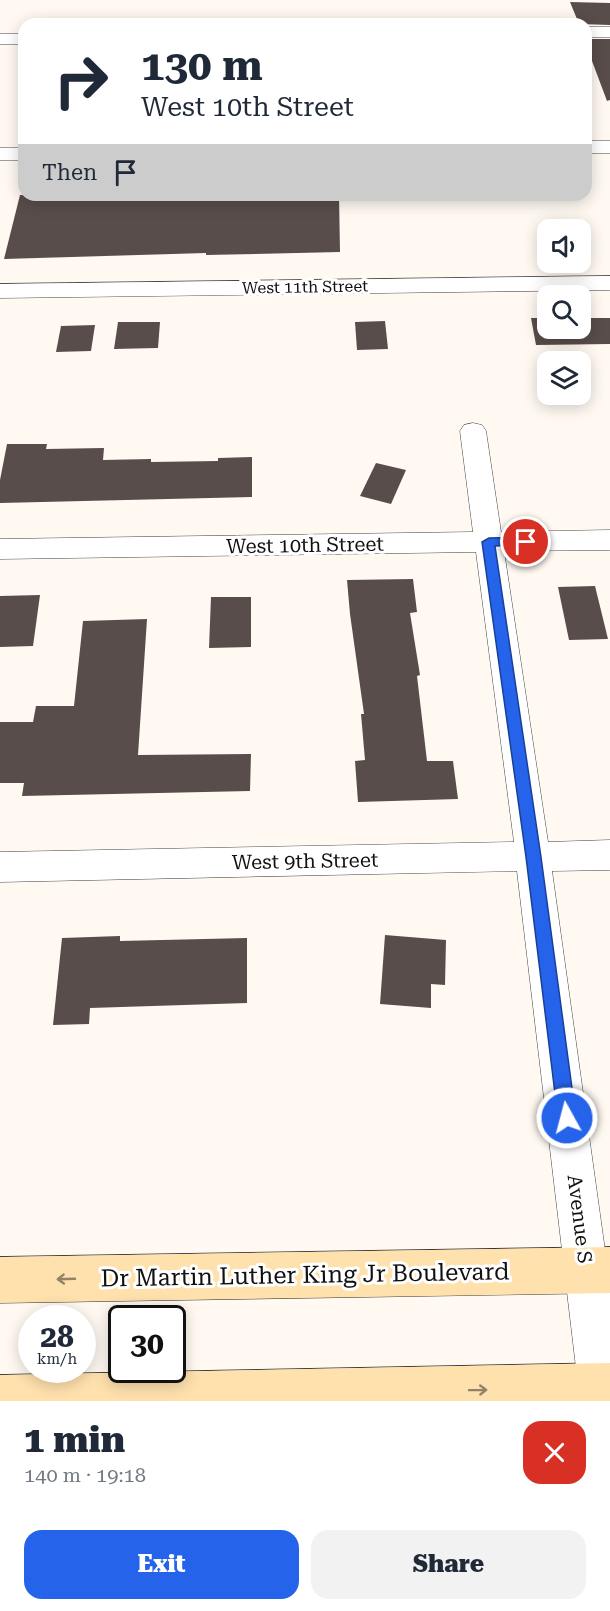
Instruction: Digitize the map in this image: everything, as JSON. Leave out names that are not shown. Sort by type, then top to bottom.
[{"type":"main road","name":"Dr Martin Luther King Jr Boulevard","points":[[0,1280],[598,1271]]},
{"type":"main road","points":[[0,1399],[605,1392]]},
{"type":"street","points":[[592,32],[610,32]]},
{"type":"street","points":[[0,39],[18,39]]},
{"type":"street","points":[[592,147],[610,147]]},
{"type":"street","points":[[0,154],[18,154]]},
{"type":"street","name":"West 11th Street","points":[[0,291],[610,283]]},
{"type":"street","name":"Avenue S","points":[[473,431],[533,857],[598,1271],[605,1392]]},
{"type":"street","name":"West 10th Street","points":[[0,549],[610,540]]},
{"type":"street","name":"West 9th Street","points":[[0,867],[610,855]]},
{"type":"building","points":[[570,2],[610,3],[610,25],[592,24],[592,18],[577,18]]},
{"type":"building","points":[[592,39],[610,39],[610,100],[607,101],[592,61]]},
{"type":"building","points":[[18,201],[339,201],[340,252],[4,259]]},
{"type":"building","points":[[531,318],[537,318],[537,339],[591,339],[591,318],[610,318],[610,344],[536,345]]},
{"type":"building","points":[[385,321],[388,349],[357,350],[355,322]]},
{"type":"building","points":[[118,322],[160,322],[158,348],[114,349]]},
{"type":"building","points":[[95,325],[91,351],[56,352],[61,326]]},
{"type":"building","points":[[7,444],[47,444],[46,449],[104,448],[103,460],[218,461],[218,458],[252,457],[252,497],[0,503],[0,480]]},
{"type":"building","points":[[376,463],[406,470],[391,504],[360,496]]},
{"type":"building","points":[[413,579],[417,612],[410,613],[420,675],[417,676],[427,761],[453,761],[458,799],[358,802],[355,761],[365,760],[361,714],[364,714],[347,580]]},
{"type":"building","points":[[595,586],[608,639],[569,640],[558,587]]},
{"type":"building","points":[[40,595],[33,646],[0,647],[0,596]]},
{"type":"building","points":[[211,597],[251,597],[251,647],[209,648]]},
{"type":"building","points":[[147,619],[138,755],[251,754],[250,791],[22,796],[24,783],[0,783],[0,722],[33,722],[36,706],[74,706],[83,621]]},
{"type":"building","points":[[385,935],[446,940],[445,985],[431,984],[431,1008],[380,1004]]},
{"type":"building","points":[[120,936],[120,941],[247,938],[247,1003],[90,1008],[89,1024],[53,1025],[62,938]]},
{"type":"route","points":[[526,542],[489,542],[567,1118]]}]
